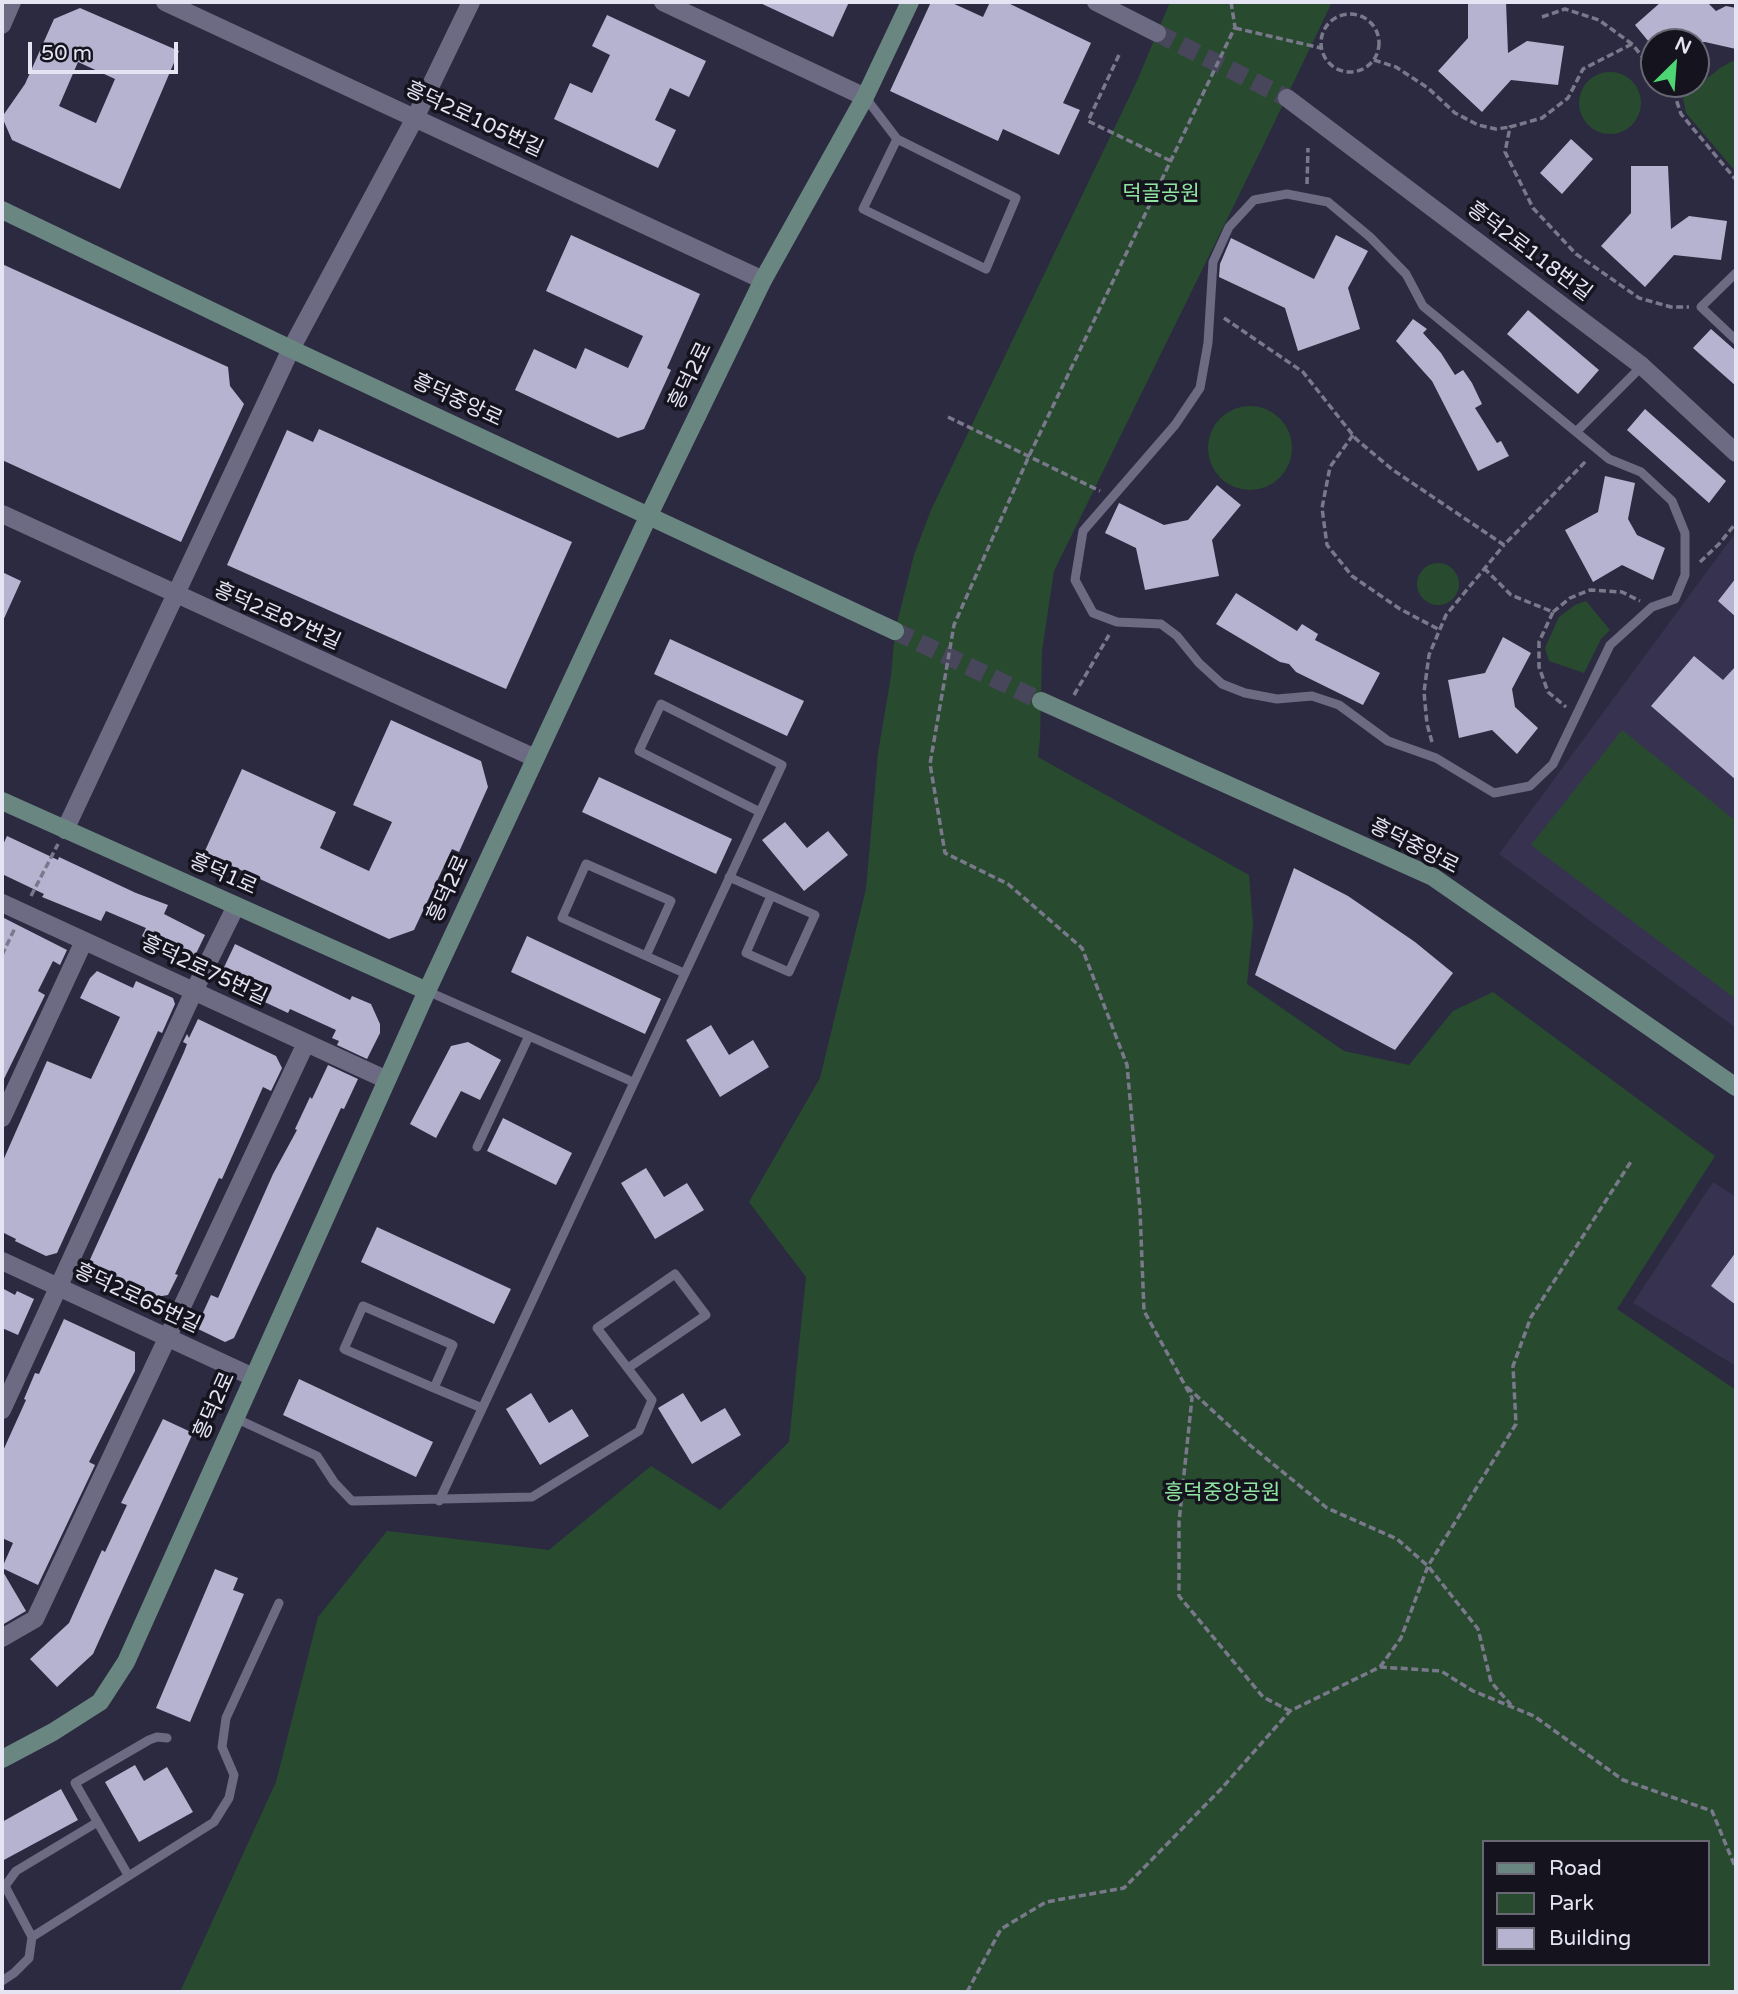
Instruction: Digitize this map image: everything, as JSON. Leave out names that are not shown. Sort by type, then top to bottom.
[{"type":"street","points":[[2,25],[12,2]]},
{"type":"street","name":"흥덕2로105번길","points":[[165,2],[763,280]]},
{"type":"street","points":[[65,830],[291,349],[415,118],[471,2]]},
{"type":"street","points":[[663,2],[865,97]]},
{"type":"street","name":"흥덕2로","points":[[2,1759],[100,1702],[126,1662],[427,990],[649,515],[763,280],[865,97],[910,2]]},
{"type":"street","points":[[1096,2],[1157,33]]},
{"type":"street","name":"흥덕2로118번길","points":[[1287,98],[1642,366],[1736,453]]},
{"type":"street","name":"흥덕중앙로","points":[[2,209],[291,349],[895,631]]},
{"type":"street","name":"흥덕2로87번길","points":[[2,514],[535,758]]},
{"type":"street","name":"흥덕중앙로","points":[[1041,701],[1433,877],[1736,1087]]},
{"type":"street","name":"흥덕1로","points":[[2,801],[427,990]]},
{"type":"street","name":"흥덕2로75번길","points":[[2,903],[387,1080]]},
{"type":"street","points":[[2,1410],[194,991],[236,906]]},
{"type":"street","points":[[2,1118],[84,941]]},
{"type":"street","points":[[2,1639],[35,1619],[306,1043]]},
{"type":"street","name":"흥덕2로65번길","points":[[2,1261],[253,1377]]},
{"type":"lane","points":[[865,97],[897,139],[1016,198],[986,269],[863,209],[897,139]]},
{"type":"lane","points":[[1287,194],[1306,197],[1328,202],[1370,237],[1406,274],[1423,306],[1609,459],[1641,472],[1672,501],[1685,533],[1685,575],[1675,599],[1652,607],[1609,645],[1553,764],[1530,786],[1494,793],[1436,758],[1388,741],[1339,705],[1312,696],[1277,699],[1245,693],[1222,684],[1199,663],[1177,636],[1161,625],[1117,622],[1093,613],[1075,580],[1083,531],[1175,425],[1200,388],[1208,343],[1213,262],[1229,227],[1254,200],[1287,194]]},
{"type":"lane","points":[[1736,273],[1702,307],[1736,340]]},
{"type":"lane","points":[[1577,431],[1642,366]]},
{"type":"lane","points":[[439,1501],[782,765],[661,704],[639,751],[760,811]]},
{"type":"lane","points":[[646,956],[671,901],[586,864],[562,918],[646,956],[684,973]]},
{"type":"lane","points":[[729,877],[814,915],[789,972],[746,953],[771,896]]},
{"type":"lane","points":[[427,990],[634,1082]]},
{"type":"lane","points":[[477,1147],[528,1036]]},
{"type":"lane","points":[[235,1418],[317,1456],[334,1482],[352,1501],[531,1497],[639,1431],[652,1400],[597,1328],[675,1274],[706,1315],[628,1368]]},
{"type":"lane","points":[[434,1388],[453,1345],[363,1306],[344,1349],[434,1388],[482,1408]]},
{"type":"lane","points":[[32,1937],[214,1822],[229,1798],[233,1775],[222,1747],[226,1718],[279,1603]]},
{"type":"lane","points":[[128,1875],[75,1783],[149,1740],[167,1738]]},
{"type":"lane","points":[[2,1981],[15,1973],[29,1958],[32,1937],[5,1886],[16,1871],[96,1823]]},
{"type":"path","points":[[1231,2],[1235,27],[1029,456],[954,625],[930,764],[945,853],[1008,884],[1082,948],[1127,1065],[1140,1210],[1144,1311],[1192,1398],[1179,1522],[1179,1596],[1263,1697],[1290,1711]]},
{"type":"path","points":[[1542,17],[1565,9],[1599,20],[1632,44],[1640,54]]},
{"type":"path","points":[[1357,14],[1366,18],[1378,33],[1378,51],[1374,60],[1358,71],[1339,70],[1325,58],[1321,48],[1321,38],[1330,22],[1338,16],[1357,14]]},
{"type":"path","points":[[1235,27],[1321,48]]},
{"type":"path","points":[[1374,60],[1396,67],[1407,74],[1428,88],[1455,113],[1478,125],[1496,129],[1542,118],[1568,97],[1583,69],[1632,44]]},
{"type":"path","points":[[1119,55],[1088,121],[1171,161]]},
{"type":"path","points":[[1676,98],[1681,114],[1736,180]]},
{"type":"path","points":[[1510,127],[1505,152],[1519,183],[1533,208],[1576,254],[1639,298],[1671,307],[1702,307]]},
{"type":"path","points":[[1306,197],[1308,148]]},
{"type":"path","points":[[1210,309],[1303,372],[1353,435],[1393,470],[1504,545]]},
{"type":"path","points":[[948,416],[1112,496]]},
{"type":"path","points":[[1353,435],[1330,467],[1322,508],[1327,545],[1352,576],[1400,609],[1440,630]]},
{"type":"path","points":[[1436,758],[1427,724],[1424,692],[1429,655],[1446,614],[1504,545],[1598,449]]},
{"type":"path","points":[[1685,575],[1719,544],[1736,523]]},
{"type":"path","points":[[1484,568],[1511,595],[1553,612]]},
{"type":"path","points":[[1576,715],[1548,692],[1539,667],[1539,642],[1553,612],[1570,598],[1590,590],[1622,592],[1652,607]]},
{"type":"path","points":[[1064,712],[1117,622]]},
{"type":"path","points":[[2,955],[65,830]]},
{"type":"path","points":[[967,1992],[1001,1929],[1046,1902],[1124,1888],[1221,1789],[1290,1711],[1380,1667],[1401,1638],[1428,1566],[1516,1424],[1513,1366],[1531,1317],[1632,1160]]},
{"type":"path","points":[[1185,1385],[1251,1446],[1327,1508],[1397,1539],[1428,1566],[1478,1629],[1491,1682],[1512,1707]]},
{"type":"path","points":[[1380,1667],[1441,1671],[1473,1691],[1534,1716],[1623,1780],[1712,1811],[1736,1869]]},
{"type":"shaded area","points":[[1736,532],[1736,1028],[1499,854]]},
{"type":"shaded area","points":[[1713,1182],[1736,1197],[1736,1366],[1633,1303]]},
{"type":"green space","name":"흥덕중앙공원","points":[[1170,2],[1332,2],[1054,571],[1042,651],[1038,757],[1249,875],[1253,925],[1247,984],[1344,1051],[1409,1065],[1453,1011],[1493,992],[1715,1156],[1617,1309],[1736,1390],[1736,1992],[180,1992],[276,1782],[318,1617],[387,1531],[549,1550],[651,1466],[720,1510],[789,1442],[806,1277],[749,1202],[820,1078],[866,889],[878,753],[891,676],[895,631],[914,555],[931,510],[1137,81]]},
{"type":"green space","points":[[1736,59],[1736,172],[1686,113],[1683,98],[1710,98],[1710,76]]},
{"type":"green space","points":[[1610,72],[1632,81],[1640,98],[1640,109],[1632,125],[1610,134],[1588,125],[1579,103],[1588,81]]},
{"type":"green space","points":[[1250,406],[1266,409],[1280,418],[1289,432],[1292,448],[1289,464],[1280,478],[1266,487],[1250,490],[1234,487],[1220,478],[1211,464],[1208,448],[1211,432],[1220,418],[1234,409]]},
{"type":"green space","points":[[1438,563],[1453,569],[1459,584],[1453,599],[1438,605],[1423,599],[1417,584],[1423,569]]},
{"type":"green space","points":[[1586,601],[1610,630],[1601,639],[1584,673],[1549,661],[1545,648],[1559,617],[1575,605]]},
{"type":"green space","points":[[1622,730],[1736,821],[1736,999],[1531,845]]},
{"type":"building","points":[[758,2],[849,2],[833,37]]},
{"type":"building","points":[[931,2],[950,2],[983,17],[990,2],[1006,2],[1091,43],[1063,103],[1080,110],[1059,155],[1003,129],[998,141],[890,91]]},
{"type":"building","points":[[1468,2],[1506,2],[1508,53],[1527,41],[1564,46],[1558,85],[1511,80],[1482,112],[1438,71],[1468,38]]},
{"type":"building","points":[[1661,2],[1707,2],[1716,11],[1726,6],[1736,8],[1736,49],[1710,43],[1710,28],[1640,28],[1640,31],[1635,25]]},
{"type":"building","points":[[80,8],[179,51],[120,189],[12,140],[2,117],[25,84],[54,19]],"holes":[[[78,62],[115,79],[96,123],[59,106]]]},
{"type":"building","points":[[607,15],[706,61],[689,97],[670,88],[655,120],[676,130],[658,168],[554,119],[570,83],[592,93],[610,55],[592,46]]},
{"type":"building","points":[[1571,139],[1593,159],[1562,194],[1540,173]]},
{"type":"building","points":[[1631,166],[1668,166],[1671,229],[1689,216],[1727,221],[1721,260],[1674,255],[1645,287],[1601,246],[1631,213]]},
{"type":"building","points":[[571,235],[700,294],[667,368],[671,370],[644,429],[618,438],[515,390],[534,349],[576,369],[585,348],[628,368],[643,336],[546,291]]},
{"type":"building","points":[[1336,235],[1368,251],[1348,288],[1360,329],[1298,351],[1285,308],[1219,277],[1220,264],[1231,238],[1314,279]]},
{"type":"building","points":[[2,264],[228,367],[230,386],[244,404],[181,542],[2,460]]},
{"type":"building","points":[[1528,310],[1599,370],[1578,394],[1507,334]]},
{"type":"building","points":[[1413,319],[1427,329],[1423,333],[1441,353],[1455,375],[1463,370],[1482,404],[1475,408],[1497,443],[1501,441],[1509,456],[1478,471],[1432,381],[1396,341]]},
{"type":"building","points":[[1711,329],[1736,351],[1736,386],[1693,348]]},
{"type":"building","points":[[1645,409],[1726,481],[1709,503],[1627,430]]},
{"type":"building","points":[[319,429],[572,542],[506,689],[227,565],[287,430],[313,442]]},
{"type":"building","points":[[1605,476],[1635,483],[1628,519],[1637,535],[1665,548],[1653,580],[1622,565],[1593,582],[1565,530],[1598,512]]},
{"type":"building","points":[[1217,485],[1241,505],[1212,540],[1219,576],[1145,590],[1136,548],[1105,533],[1119,503],[1164,525],[1188,520]]},
{"type":"building","points":[[2,572],[21,581],[2,623]]},
{"type":"building","points":[[1736,578],[1736,617],[1718,601]]},
{"type":"building","points":[[1236,593],[1297,631],[1302,624],[1318,634],[1315,640],[1380,673],[1363,705],[1296,672],[1289,664],[1280,662],[1216,624]]},
{"type":"building","points":[[1503,637],[1531,653],[1512,689],[1515,707],[1538,728],[1517,754],[1492,730],[1459,738],[1448,680],[1485,673]]},
{"type":"building","points":[[670,639],[804,701],[787,736],[654,674]]},
{"type":"building","points":[[1694,656],[1723,680],[1736,666],[1736,780],[1651,706]]},
{"type":"building","points":[[391,720],[481,761],[488,787],[459,852],[452,849],[414,930],[389,939],[204,853],[242,769],[336,812],[320,848],[369,871],[392,822],[353,805]]},
{"type":"building","points":[[599,777],[732,839],[716,874],[582,812]]},
{"type":"building","points":[[785,822],[807,848],[828,831],[848,855],[804,891],[762,840]]},
{"type":"building","points":[[7,836],[168,905],[164,914],[205,935],[192,962],[142,936],[146,928],[106,911],[101,921],[42,897],[44,894],[2,874],[2,847]]},
{"type":"building","points":[[1294,868],[1348,896],[1415,942],[1453,973],[1395,1050],[1255,975]]},
{"type":"building","points":[[2,917],[67,950],[60,965],[53,961],[38,991],[45,995],[2,1083]]},
{"type":"building","points":[[527,936],[661,999],[645,1034],[511,972]]},
{"type":"building","points":[[235,944],[350,1000],[352,996],[371,1004],[380,1024],[380,1033],[367,1059],[337,1045],[339,1041],[332,1038],[336,1030],[290,1009],[288,1013],[218,980]]},
{"type":"building","points":[[97,971],[133,988],[136,981],[173,998],[175,1004],[162,1033],[158,1031],[57,1253],[46,1256],[2,1232],[2,1163],[47,1061],[91,1079],[120,1017],[80,998],[90,978]]},
{"type":"building","points":[[198,1019],[276,1056],[282,1068],[271,1091],[263,1087],[175,1274],[178,1275],[168,1295],[156,1297],[121,1281],[119,1285],[93,1273],[95,1268],[88,1264],[184,1052],[187,1044],[183,1042],[187,1034],[189,1038]]},
{"type":"building","points":[[711,1025],[729,1055],[753,1040],[769,1067],[720,1097],[686,1040]]},
{"type":"building","points":[[468,1042],[501,1060],[480,1100],[461,1091],[436,1138],[410,1124],[451,1046]]},
{"type":"building","points":[[328,1065],[358,1079],[344,1109],[341,1108],[234,1338],[225,1342],[196,1328],[211,1295],[218,1298],[273,1174]]},
{"type":"building","points":[[503,1118],[572,1153],[556,1185],[487,1151]]},
{"type":"building","points":[[646,1168],[664,1197],[687,1183],[704,1210],[655,1239],[621,1183]]},
{"type":"building","points":[[377,1227],[511,1289],[494,1324],[361,1262]]},
{"type":"building","points":[[1736,1252],[1736,1305],[1711,1286]]},
{"type":"building","points":[[2,1288],[15,1295],[17,1291],[34,1299],[18,1335],[2,1328]]},
{"type":"building","points":[[64,1319],[135,1352],[135,1371],[89,1462],[95,1465],[38,1585],[2,1568],[13,1543],[2,1538],[2,1453],[35,1373],[39,1374]]},
{"type":"building","points":[[299,1379],[433,1442],[416,1477],[283,1415]]},
{"type":"building","points":[[531,1393],[549,1423],[572,1409],[589,1436],[540,1465],[506,1409]]},
{"type":"building","points":[[683,1393],[701,1422],[725,1408],[741,1435],[692,1464],[658,1408]]},
{"type":"building","points":[[163,1419],[193,1433],[93,1654],[57,1687],[30,1659],[69,1623],[102,1550],[105,1552],[127,1505],[121,1503]]},
{"type":"building","points":[[215,1569],[238,1578],[233,1590],[244,1594],[190,1722],[156,1708]]},
{"type":"building","points":[[2,1570],[26,1611],[2,1625]]},
{"type":"building","points":[[135,1765],[144,1781],[167,1767],[193,1812],[139,1842],[105,1782]]},
{"type":"building","points":[[61,1789],[78,1820],[2,1861],[2,1822]]},
{"type":"tunnel","points":[[1157,33],[1287,98]]},
{"type":"tunnel","points":[[895,631],[1041,701]]},
{"type":"park label","name":"덕골공원","points":[[1161,194]]}]
